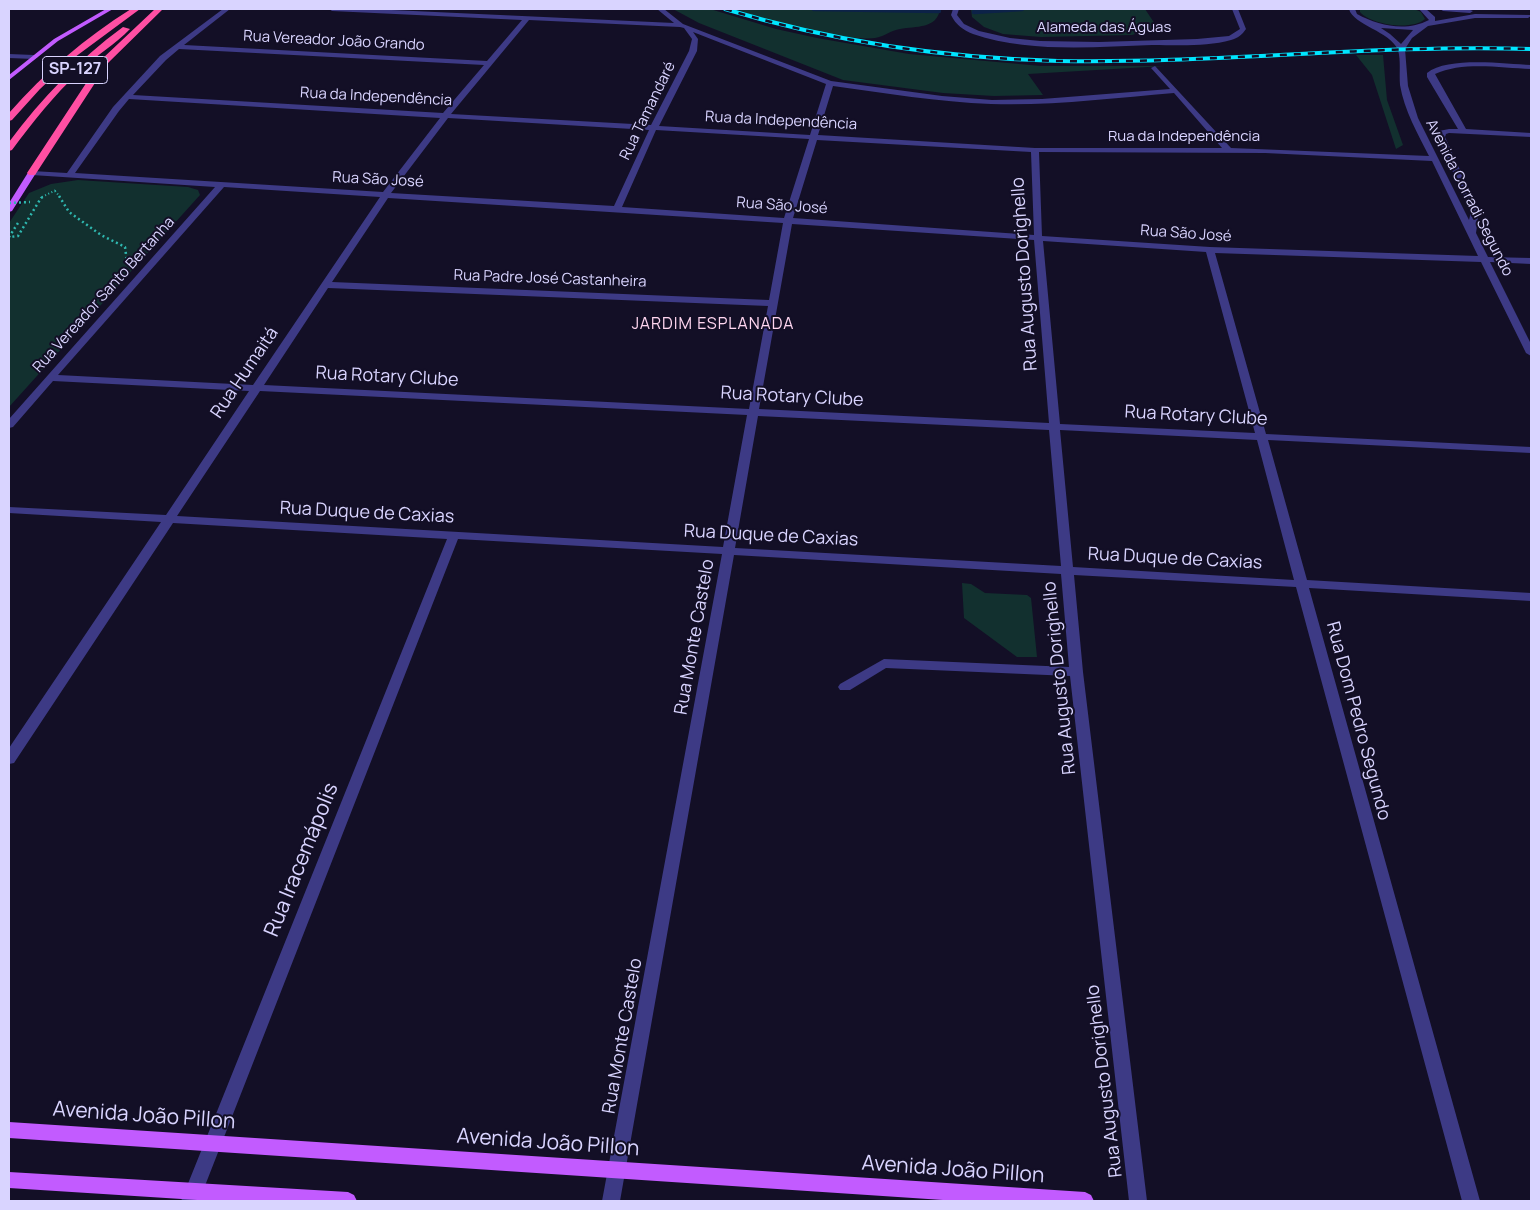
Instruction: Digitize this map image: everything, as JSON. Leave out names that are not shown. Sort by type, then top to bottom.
[{"type":"highway","name":"SP-127","points":[[9,118],[56,68],[76,50],[136,9]]},
{"type":"highway","name":"SP-127","points":[[9,148],[38,108],[72,72],[114,37],[158,9]]},
{"type":"highway","points":[[32,173],[105,61],[127,37],[158,9]]},
{"type":"main road","points":[[9,78],[56,40],[111,9]]},
{"type":"main road","points":[[9,209],[32,173]]},
{"type":"main road","name":"Avenida João Pillon","points":[[9,1130],[617,1170],[940,1196],[1085,1201]]},
{"type":"main road","points":[[9,1180],[192,1196],[348,1201]]},
{"type":"street","points":[[70,175],[126,97],[162,58],[227,9]]},
{"type":"street","points":[[332,9],[683,26]]},
{"type":"street","points":[[660,9],[683,26],[830,83],[942,98],[992,102],[1042,100],[1174,89]]},
{"type":"street","name":"Alameda das Águas","points":[[956,9],[954,15],[957,21],[980,34],[1028,42],[1127,44],[1230,38],[1239,34],[1243,29],[1235,9]]},
{"type":"street","points":[[1349,10],[1360,19],[1388,35],[1401,50],[1409,37],[1432,21],[1433,18],[1422,9]]},
{"type":"street","points":[[1443,9],[1481,10],[1530,16]]},
{"type":"street","points":[[1369,23],[1391,27],[1425,25],[1461,18],[1530,16]]},
{"type":"street","name":"Rua Humaitá","points":[[9,759],[386,194],[446,115],[526,18]]},
{"type":"street","name":"Rua Tamandaré","points":[[617,209],[654,127],[700,48],[695,39],[683,26]]},
{"type":"street","name":"Rua Vereador João Grando","points":[[176,47],[489,63]]},
{"type":"street","points":[[700,48],[737,47]]},
{"type":"street","name":"Avenida Corradi Segundo","points":[[1401,50],[1407,102],[1531,353]]},
{"type":"street","points":[[9,56],[34,57]]},
{"type":"street","points":[[1464,132],[1431,77],[1431,73],[1442,68],[1469,66],[1531,67]]},
{"type":"street","points":[[1155,68],[1229,151]]},
{"type":"street","name":"Rua Monte Castelo","points":[[611,1201],[788,220],[830,83]]},
{"type":"street","name":"Rua da Independência","points":[[126,97],[1035,150],[1229,151],[1434,159]]},
{"type":"street","points":[[1471,234],[1475,212],[1441,137],[1442,133],[1531,135]]},
{"type":"street","name":"Rua Augusto Dorighello","points":[[1035,150],[1038,237],[1076,672],[1138,1201]]},
{"type":"street","name":"Rua São José","points":[[32,173],[788,220],[1210,250],[1531,261]]},
{"type":"street","name":"Rua Vereador Santo Bertanha","points":[[9,425],[222,184]]},
{"type":"street","name":"Rua Dom Pedro Segundo","points":[[1210,250],[1471,1201]]},
{"type":"street","name":"Rua Padre José Castanheira","points":[[325,285],[773,304]]},
{"type":"street","name":"Rua Rotary Clube","points":[[50,378],[1531,450]]},
{"type":"street","name":"Rua Duque de Caxias","points":[[9,510],[1531,597]]},
{"type":"street","name":"Rua Iracemápolis","points":[[192,1196],[454,535]]},
{"type":"street","points":[[845,687],[884,663],[1076,672]]},
{"type":"path","points":[[55,190],[60,195],[68,213],[79,219],[90,229],[125,247],[127,262],[146,270]]},
{"type":"path","points":[[9,203],[30,202],[26,209]]},
{"type":"path","points":[[22,216],[9,236],[18,236],[37,204]]},
{"type":"green space","points":[[673,9],[710,9],[776,29],[909,54],[1041,66],[1165,66],[1028,74],[1043,95],[994,96],[943,93],[843,80],[699,23]]},
{"type":"green space","points":[[735,9],[940,9],[935,20],[925,25],[897,30],[875,38],[863,38],[846,37],[805,29]]},
{"type":"green space","points":[[971,9],[1145,9],[1157,27],[1132,35],[1041,37],[1003,34],[984,27],[972,17]]},
{"type":"green space","points":[[1360,9],[1414,9],[1421,12],[1425,19],[1411,25],[1392,25],[1365,17],[1360,12]]},
{"type":"green space","points":[[1356,55],[1383,55],[1387,100],[1403,145],[1396,149],[1372,75]]},
{"type":"green space","points":[[78,180],[188,187],[198,190],[200,195],[9,407],[9,223],[29,193],[51,184]]},
{"type":"green space","points":[[962,583],[971,584],[985,593],[1027,595],[1031,598],[1037,657],[1017,657],[964,618]]},
{"type":"waterway","points":[[814,9],[939,11]]},
{"type":"waterway","points":[[974,12],[1022,9]]},
{"type":"railway","points":[[725,9],[766,21],[848,39],[931,52],[1015,59],[1058,61],[1176,60],[1413,49],[1531,49]]},
{"type":"district","name":"JARDIM ESPLANADA","points":[[713,325]]}]
